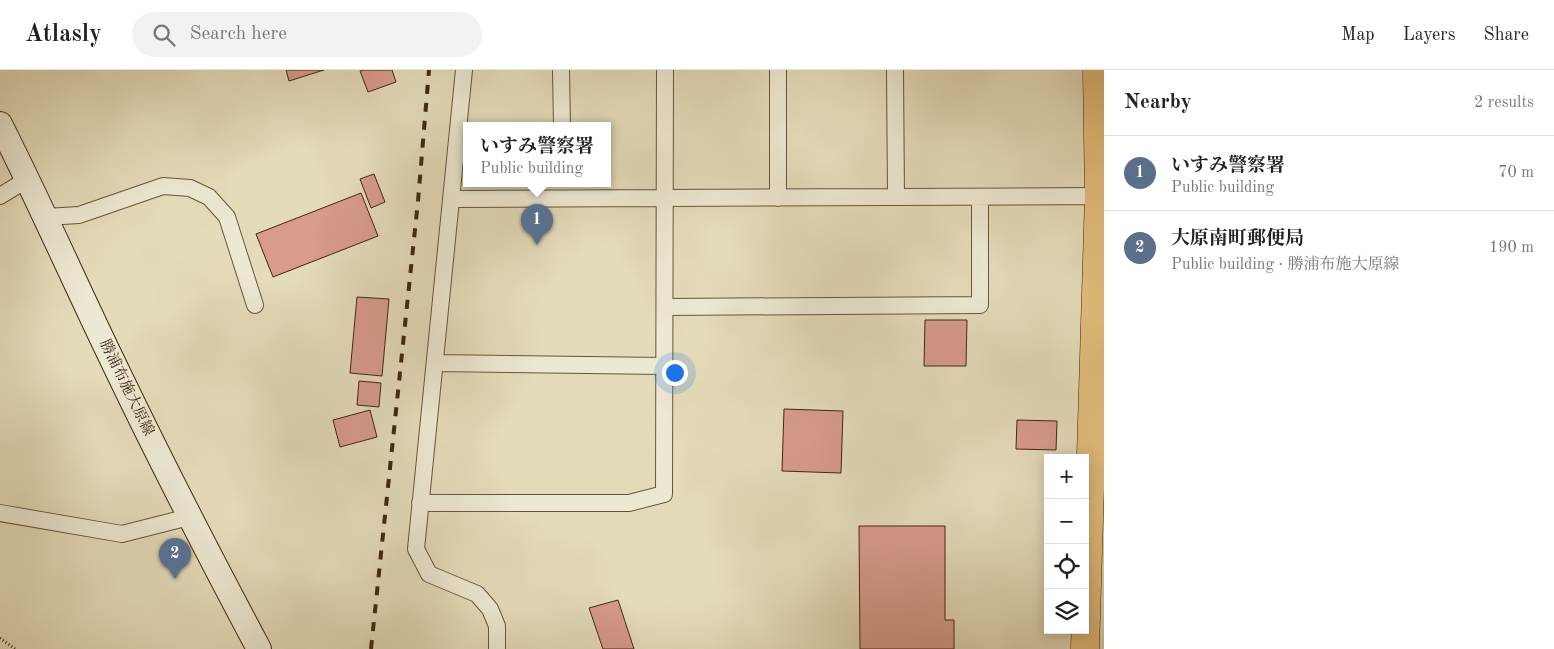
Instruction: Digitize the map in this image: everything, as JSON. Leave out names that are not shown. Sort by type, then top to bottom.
[{"type":"highway","points":[[1085,649],[1101,198],[1096,70]]},
{"type":"main road","name":"勝浦布施大原線","points":[[0,124],[46,217],[116,369],[189,517],[259,649]]},
{"type":"street","points":[[464,70],[416,548],[429,574],[477,594],[490,609],[497,626],[497,649]]},
{"type":"street","points":[[561,70],[562,122]]},
{"type":"street","points":[[420,503],[629,504],[664,494],[665,70]]},
{"type":"street","points":[[778,70],[778,198]]},
{"type":"street","points":[[896,70],[896,197]]},
{"type":"street","points":[[0,196],[28,179]]},
{"type":"street","points":[[46,217],[79,215],[163,186],[190,188],[209,197],[227,217],[255,305]]},
{"type":"street","points":[[452,199],[562,191],[664,198],[1101,198]]},
{"type":"street","points":[[664,307],[980,305],[980,197]]},
{"type":"street","points":[[436,363],[664,366]]},
{"type":"street","points":[[0,513],[122,534],[189,517]]},
{"type":"path","points":[[0,638],[15,649]]},
{"type":"building","points":[[286,70],[324,70],[289,81]]},
{"type":"building","points":[[392,70],[396,82],[368,92],[360,71]]},
{"type":"building","points":[[374,174],[385,202],[371,208],[360,179]]},
{"type":"building","points":[[361,193],[378,236],[273,277],[256,234]]},
{"type":"building","points":[[357,297],[389,299],[382,376],[350,373]]},
{"type":"building","points":[[925,320],[967,320],[966,366],[924,366]]},
{"type":"building","points":[[359,381],[381,383],[379,407],[357,405]]},
{"type":"building","points":[[784,409],[843,411],[841,473],[782,471]]},
{"type":"building","points":[[370,410],[377,437],[340,447],[333,420]]},
{"type":"building","points":[[1017,420],[1057,421],[1056,450],[1016,449]]},
{"type":"building","points":[[859,526],[945,526],[945,620],[954,620],[954,649],[860,649]]},
{"type":"building","points":[[618,600],[634,649],[603,649],[589,608]]},
{"type":"railway","points":[[371,649],[418,201],[429,70]]},
{"type":"place","name":"いすみ警察署","points":[[537,245]]},
{"type":"place","name":"大原南町郵便局","points":[[175,579]]}]
